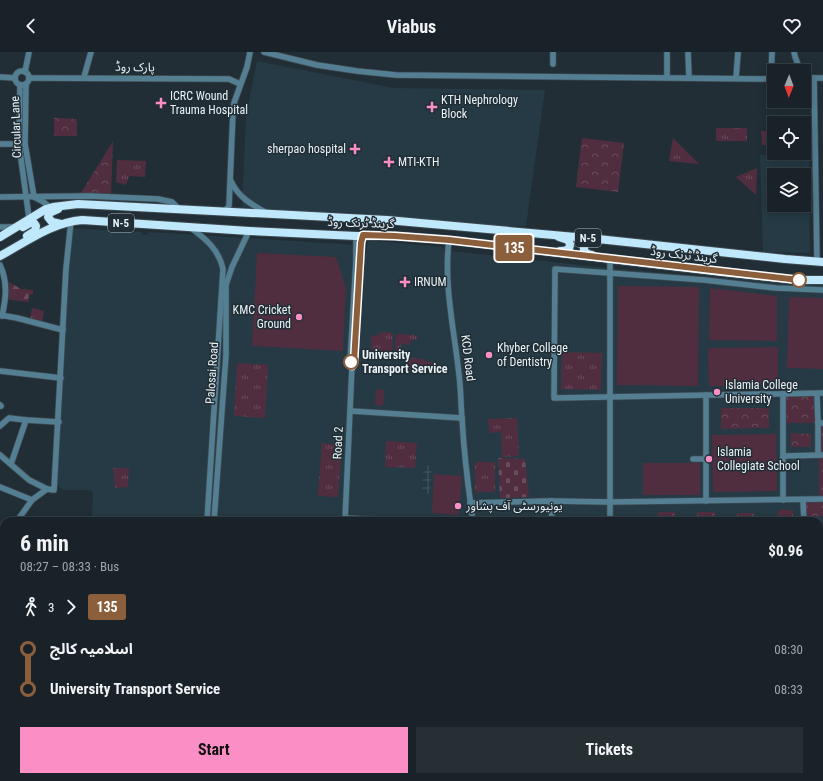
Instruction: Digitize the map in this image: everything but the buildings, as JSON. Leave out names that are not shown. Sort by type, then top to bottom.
[{"type":"highway","name":"گرینڈ ٹرنک روڈ","points":[[0,237],[31,218],[46,206],[78,204],[387,220],[633,242],[820,262]]},
{"type":"highway","points":[[46,206],[48,217],[56,223]]},
{"type":"highway","points":[[0,242],[30,223],[31,218]]},
{"type":"highway","points":[[0,256],[31,218]]},
{"type":"highway","name":"گرینڈ ٹرنک روڈ","points":[[0,256],[56,223],[71,221],[102,221],[191,228],[395,236],[449,240],[792,279],[823,280]]},
{"type":"highway","points":[[539,233],[564,238],[568,240],[570,244],[570,248],[567,250],[549,252]]},
{"type":"highway","points":[[609,258],[586,253],[583,248],[585,244],[590,242],[614,244],[633,242]]},
{"type":"street","points":[[25,72],[18,72],[15,78],[16,83],[23,85],[29,81],[29,78],[25,72],[29,52]]},
{"type":"street","points":[[84,77],[91,52]]},
{"type":"street","points":[[225,211],[229,206],[233,111],[240,84],[247,67],[250,52]]},
{"type":"street","points":[[264,52],[317,65],[357,72],[396,75],[767,79]]},
{"type":"street","points":[[553,52],[553,64]]},
{"type":"street","points":[[667,52],[667,77]]},
{"type":"street","points":[[688,52],[689,78]]},
{"type":"street","points":[[736,78],[738,52]]},
{"type":"street","points":[[772,52],[772,64]]},
{"type":"street","points":[[794,52],[795,59],[799,64]]},
{"type":"street","points":[[0,77],[15,78]]},
{"type":"street","name":"پارک روڈ","points":[[29,78],[84,77],[229,79],[240,84]]},
{"type":"street","points":[[820,262],[814,78],[823,78]]},
{"type":"street","points":[[23,85],[19,144],[31,218]]},
{"type":"street","name":"Circular Lane","points":[[23,85],[25,144],[34,197]]},
{"type":"street","points":[[0,144],[19,144]]},
{"type":"street","points":[[230,179],[235,189],[241,196],[252,205],[267,213]]},
{"type":"street","points":[[0,197],[89,196],[158,199],[172,202],[179,209]]},
{"type":"street","points":[[34,197],[46,206]]},
{"type":"street","points":[[0,455],[29,480],[46,489],[54,490],[59,422],[66,269],[71,221]]},
{"type":"street","points":[[0,227],[16,227]]},
{"type":"street","points":[[191,228],[212,246],[221,260],[223,269],[223,300],[206,517]]},
{"type":"street","name":"Palosai Road","points":[[214,517],[226,355],[223,300],[232,267],[249,231]]},
{"type":"street","name":"Road 2","points":[[345,517],[352,366],[354,362],[361,243],[360,235]]},
{"type":"street","name":"KCD Road","points":[[449,240],[448,272],[452,324],[460,385],[468,492],[472,517]]},
{"type":"street","points":[[609,258],[610,517]]},
{"type":"street","points":[[0,265],[5,276],[5,301],[1,315],[63,330]]},
{"type":"street","points":[[783,456],[821,455],[820,394],[554,398],[555,269],[696,279],[785,289],[823,290]]},
{"type":"street","points":[[0,371],[61,378]]},
{"type":"street","points":[[783,394],[783,500]]},
{"type":"street","points":[[706,395],[706,501]]},
{"type":"street","points":[[351,411],[462,418]]},
{"type":"street","points":[[0,426],[9,418],[59,422]]},
{"type":"street","points":[[11,464],[26,420]]},
{"type":"street","points":[[693,459],[706,459]]},
{"type":"street","points":[[0,487],[32,500]]},
{"type":"street","points":[[20,517],[32,500],[46,489]]},
{"type":"street","points":[[470,503],[823,499]]},
{"type":"street","points":[[803,500],[804,517]]},
{"type":"street","points":[[551,501],[552,517]]},
{"type":"shaded area","name":"MTI-KTH","points":[[257,61],[394,88],[545,90],[526,226],[452,226],[362,213],[295,211],[242,207],[246,116]]},
{"type":"shaded area","points":[[760,155],[767,155],[767,160],[809,160],[809,168],[767,168],[767,212],[810,212],[810,253],[763,252]]},
{"type":"shaded area","name":"یونیورسٹی آف پشاور","points":[[72,228],[142,232],[142,235],[148,235],[149,232],[357,245],[356,255],[365,256],[368,242],[373,241],[442,247],[445,253],[450,254],[451,251],[609,268],[725,278],[823,284],[823,517],[92,517],[93,492],[91,490],[63,490],[57,485]]},
{"type":"shaded area","points":[[424,466],[432,466],[430,494],[422,493]]},
{"type":"green space","points":[[54,118],[77,119],[77,136],[54,136]]},
{"type":"green space","points":[[716,128],[747,128],[747,141],[716,141]]},
{"type":"green space","points":[[761,131],[767,131],[767,145],[762,145]]},
{"type":"green space","points":[[582,138],[624,143],[618,192],[576,187]]},
{"type":"green space","points":[[673,138],[699,164],[669,161]]},
{"type":"green space","points":[[113,141],[111,194],[81,193]]},
{"type":"green space","points":[[117,160],[146,161],[145,177],[129,176],[126,185],[116,182]]},
{"type":"green space","points":[[757,168],[756,195],[736,177]]},
{"type":"green space","name":"KMC Cricket Ground","points":[[257,253],[336,257],[346,289],[343,351],[252,346]]},
{"type":"green space","points":[[7,281],[21,289],[33,290],[33,294],[29,295],[28,302],[6,299]]},
{"type":"green space","points":[[618,286],[699,287],[698,386],[617,385]]},
{"type":"green space","points":[[710,288],[777,296],[777,341],[709,340]]},
{"type":"green space","points":[[789,297],[823,298],[823,369],[787,368]]},
{"type":"green space","points":[[32,308],[44,311],[42,322],[30,319]]},
{"type":"green space","points":[[381,332],[393,333],[392,357],[371,356],[371,335],[377,336]]},
{"type":"green space","points":[[396,334],[417,335],[417,340],[411,340],[410,345],[401,344],[401,352],[395,352]]},
{"type":"green space","points":[[778,347],[778,386],[709,386],[708,348]]},
{"type":"green space","points":[[562,352],[602,353],[601,390],[561,389]]},
{"type":"green space","points":[[405,358],[424,359],[424,361],[433,362],[432,373],[405,372]]},
{"type":"green space","points":[[237,363],[268,365],[265,418],[234,416]]},
{"type":"green space","points":[[376,389],[384,390],[383,406],[375,405]]},
{"type":"green space","points":[[783,394],[817,394],[818,423],[783,423]]},
{"type":"green space","points":[[721,408],[769,408],[769,428],[721,429]]},
{"type":"green space","points":[[517,418],[519,456],[502,457],[501,432],[489,433],[488,419]]},
{"type":"green space","points":[[818,423],[823,423],[823,455],[819,455]]},
{"type":"green space","points":[[791,433],[811,434],[811,447],[791,447]]},
{"type":"green space","points":[[776,434],[777,491],[713,492],[712,435]]},
{"type":"green space","points":[[386,441],[417,443],[415,468],[385,467]]},
{"type":"green space","points":[[322,443],[342,445],[338,497],[318,496]]},
{"type":"green space","points":[[819,455],[823,455],[823,516],[804,517],[803,500],[819,499]]},
{"type":"green space","points":[[498,458],[525,459],[529,497],[500,498]]},
{"type":"green space","points":[[475,462],[495,462],[495,492],[475,492]]},
{"type":"green space","points":[[643,463],[700,463],[700,495],[643,495]]},
{"type":"green space","points":[[113,468],[129,468],[128,487],[115,488]]},
{"type":"green space","points":[[434,474],[462,476],[459,515],[432,513]]},
{"type":"green space","points":[[778,510],[793,510],[793,517],[778,517]]},
{"type":"green space","points":[[658,512],[675,512],[675,517],[658,517]]},
{"type":"green space","points":[[697,512],[715,512],[715,517],[697,517]]},
{"type":"green space","points":[[737,513],[754,513],[754,517],[737,517]]},
{"type":"bus line","name":"135","points":[[351,362],[352,366],[354,362],[361,243],[363,235],[449,240],[799,280]]},
{"type":"place","name":"ICRC Wound Trauma Hospital","points":[[161,103]]},
{"type":"place","name":"KTH Nephrology Block","points":[[432,107]]},
{"type":"place","name":"sherpao hospital","points":[[355,149]]},
{"type":"place","name":"MTI-KTH","points":[[389,162]]},
{"type":"place","name":"IRNUM","points":[[405,282]]},
{"type":"place","name":"KMC Cricket Ground","points":[[299,317]]},
{"type":"place","name":"Khyber College of Dentistry","points":[[489,355]]},
{"type":"place","name":"University Transport Service","points":[[351,362]]},
{"type":"place","name":"Islamia College University","points":[[717,392]]},
{"type":"place","name":"Islamia Collegiate School","points":[[709,459]]},
{"type":"place","name":"یونیورسٹی آف پشاور","points":[[458,506]]}]
